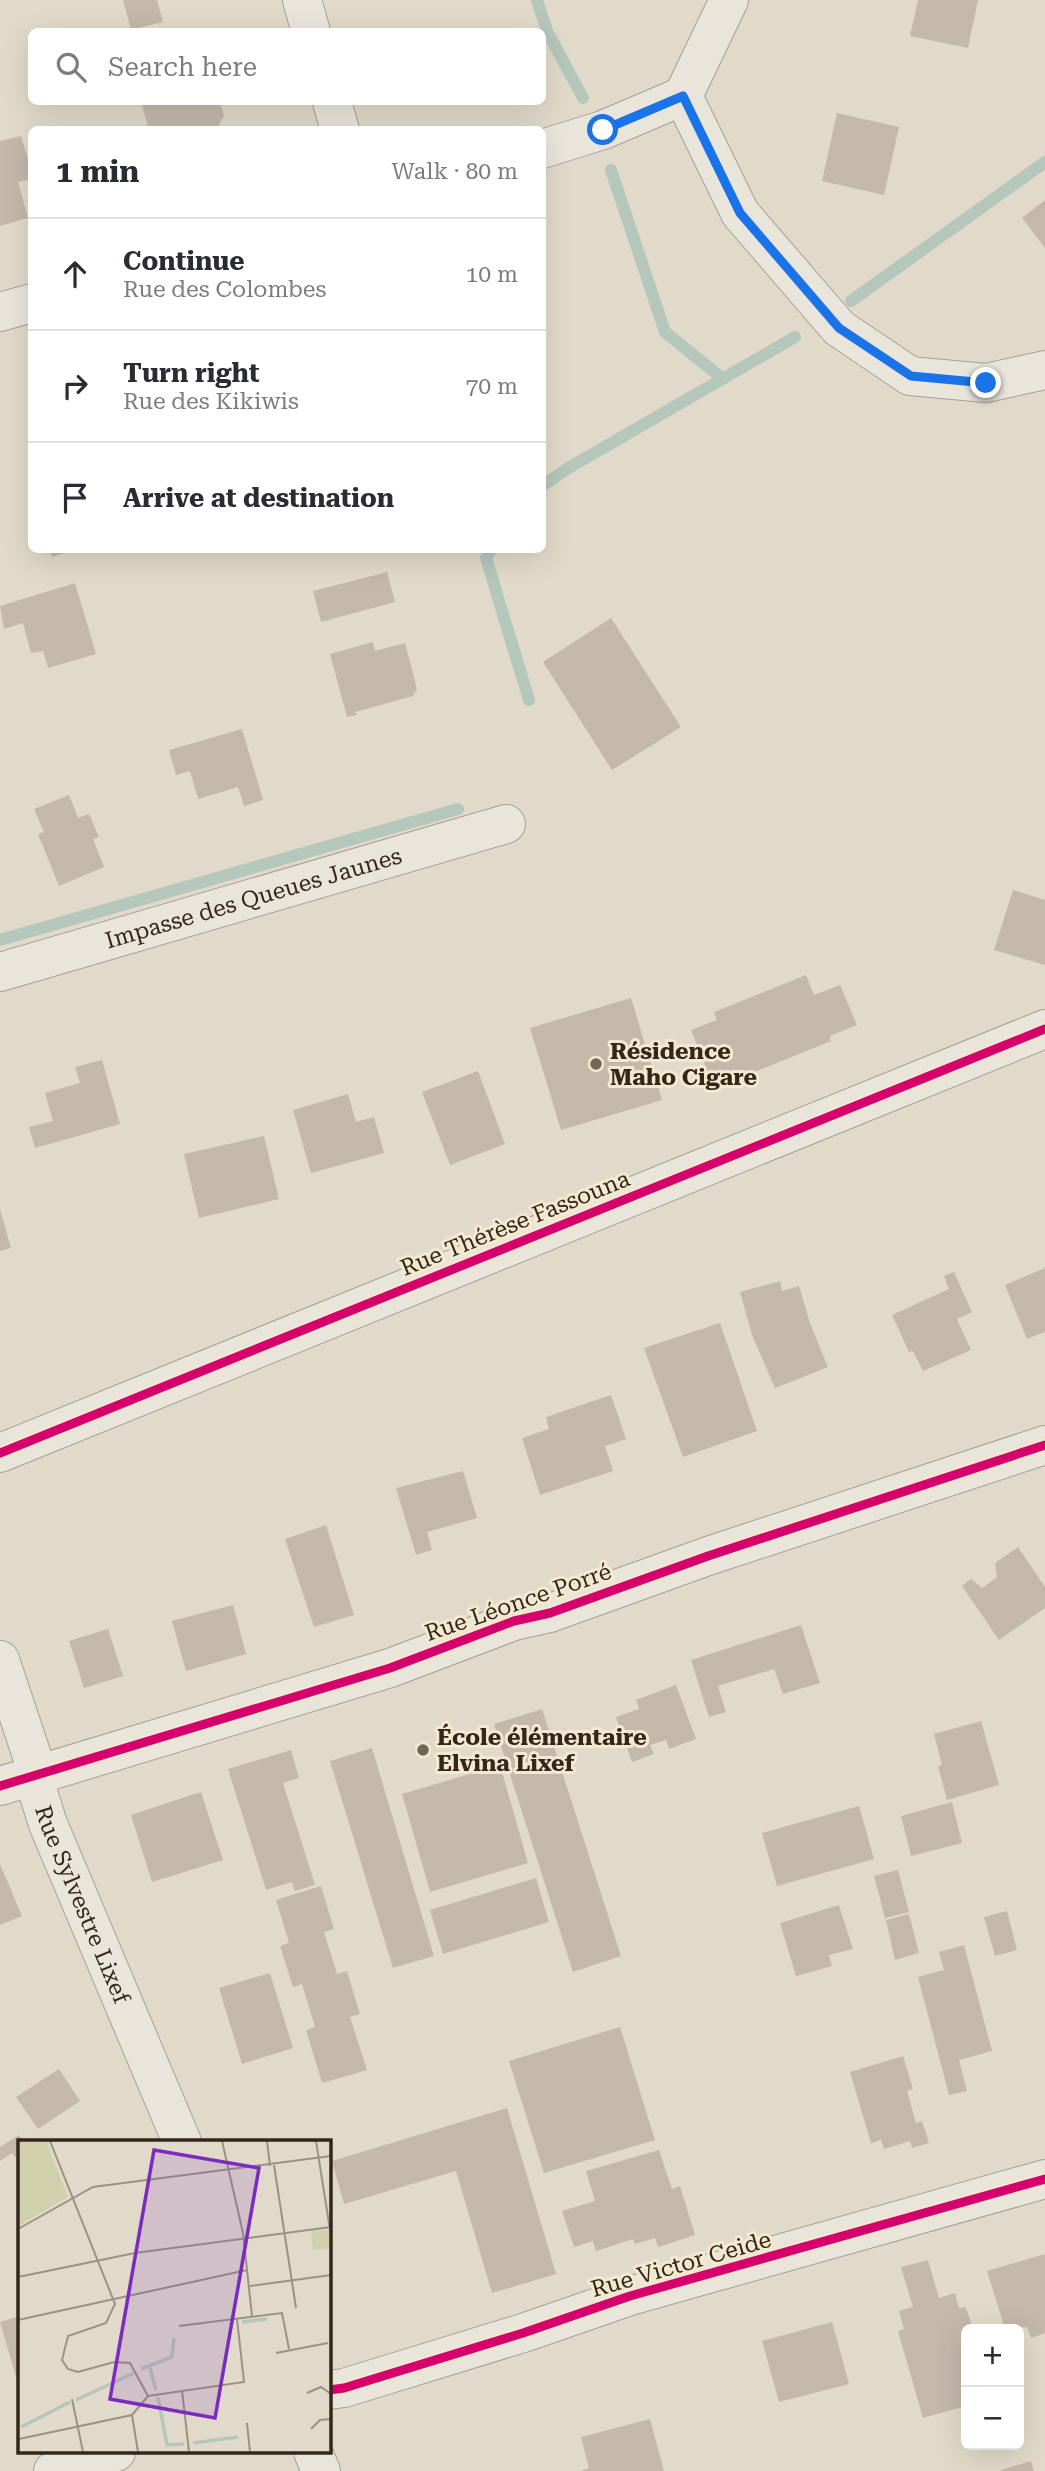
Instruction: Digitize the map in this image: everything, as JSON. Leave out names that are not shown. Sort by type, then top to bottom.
[{"type":"street","points":[[302,0],[310,28]]},
{"type":"street","points":[[546,148],[603,130],[683,96],[729,0]]},
{"type":"street","points":[[683,96],[740,213],[839,328],[911,376],[986,383],[1045,370]]},
{"type":"street","points":[[333,105],[339,126]]},
{"type":"street","points":[[0,313],[28,304]]},
{"type":"street","name":"Impasse des Queues Jaunes","points":[[0,972],[506,824]]},
{"type":"street","name":"Rue Thérèse Fassouna","points":[[0,1453],[1045,1029]]},
{"type":"street","name":"Rue Léonce Porré","points":[[0,1786],[390,1668],[514,1621],[550,1613],[708,1556],[1045,1445]]},
{"type":"street","name":"Rue Sylvestre Lixef","points":[[0,1660],[38,1774],[38,1792],[48,1824],[181,2140]]},
{"type":"street","name":"Rue Victor Ceide","points":[[331,2390],[523,2333],[630,2296],[1045,2179]]},
{"type":"street","points":[[53,2471],[109,2454]]},
{"type":"street","points":[[314,2454],[321,2471]]},
{"type":"building","points":[[123,0],[157,0],[163,22],[130,28]]},
{"type":"building","points":[[918,0],[978,0],[968,48],[910,36]]},
{"type":"building","points":[[142,105],[221,105],[224,116],[218,126],[148,126]]},
{"type":"building","points":[[837,113],[899,127],[884,195],[822,181]]},
{"type":"building","points":[[21,136],[28,160],[28,180],[18,182],[28,218],[0,226],[0,141]]},
{"type":"building","points":[[1045,200],[1045,248],[1022,218]]},
{"type":"building","points":[[387,572],[395,602],[321,622],[313,591]]},
{"type":"building","points":[[75,583],[96,654],[48,668],[43,651],[31,653],[23,623],[4,629],[0,606]]},
{"type":"building","points":[[611,618],[681,727],[612,770],[543,662]]},
{"type":"building","points":[[373,642],[375,651],[405,643],[417,689],[413,696],[355,712],[357,715],[347,717],[330,654]]},
{"type":"building","points":[[242,729],[263,800],[244,806],[238,787],[198,799],[190,771],[176,775],[169,750]]},
{"type":"building","points":[[69,795],[78,818],[89,814],[99,837],[93,839],[104,867],[59,886],[38,834],[44,832],[34,809]]},
{"type":"building","points":[[1013,890],[1045,900],[1045,965],[994,950]]},
{"type":"building","points":[[806,975],[814,995],[840,985],[857,1025],[830,1036],[831,1041],[742,1077],[740,1071],[712,1082],[691,1030],[717,1020],[714,1012]]},
{"type":"building","name":"Résidence Maho Cigare","points":[[631,998],[662,1100],[561,1130],[530,1028]]},
{"type":"building","points":[[102,1060],[120,1124],[35,1148],[29,1127],[53,1121],[45,1093],[80,1083],[75,1067]]},
{"type":"building","points":[[478,1071],[505,1144],[450,1165],[422,1092]]},
{"type":"building","points":[[348,1094],[356,1122],[374,1117],[384,1153],[311,1173],[293,1110]]},
{"type":"building","points":[[264,1136],[279,1199],[199,1218],[184,1154]]},
{"type":"building","points":[[0,1209],[11,1248],[0,1251]]},
{"type":"building","points":[[1045,1268],[1045,1332],[1027,1339],[1005,1285]]},
{"type":"building","points":[[954,1272],[972,1312],[957,1319],[971,1350],[923,1371],[913,1351],[909,1352],[892,1315],[949,1289],[944,1276]]},
{"type":"building","points":[[780,1281],[782,1291],[799,1286],[810,1323],[828,1367],[775,1388],[752,1335],[740,1292]]},
{"type":"building","points":[[720,1323],[757,1431],[683,1457],[644,1348]]},
{"type":"building","points":[[611,1395],[626,1439],[605,1446],[613,1471],[540,1495],[522,1438],[549,1429],[546,1417]]},
{"type":"building","points":[[463,1471],[477,1518],[427,1532],[432,1550],[416,1555],[396,1488]]},
{"type":"building","points":[[326,1525],[354,1615],[314,1627],[285,1539]]},
{"type":"building","points":[[1018,1547],[1045,1587],[1045,1608],[999,1640],[962,1586],[971,1579],[982,1588],[997,1577],[995,1563]]},
{"type":"building","points":[[233,1605],[246,1654],[186,1671],[172,1621]]},
{"type":"building","points":[[801,1625],[820,1683],[783,1694],[774,1669],[718,1686],[726,1712],[709,1717],[691,1660]]},
{"type":"building","points":[[108,1629],[123,1676],[84,1688],[69,1641]]},
{"type":"building","points":[[676,1685],[696,1739],[669,1749],[666,1740],[650,1745],[654,1754],[632,1762],[616,1717],[639,1709],[636,1700]]},
{"type":"building","points":[[542,1709],[621,1956],[573,1972],[494,1724]]},
{"type":"building","points":[[981,1721],[999,1785],[947,1800],[938,1766],[942,1765],[934,1734]]},
{"type":"building","points":[[372,1748],[434,1956],[393,1968],[330,1761]]},
{"type":"building","points":[[291,1750],[299,1778],[283,1783],[315,1885],[295,1891],[292,1882],[266,1890],[228,1769]]},
{"type":"building","points":[[500,1765],[528,1863],[430,1892],[402,1794]]},
{"type":"building","points":[[201,1792],[223,1860],[152,1882],[131,1815]]},
{"type":"building","points":[[952,1802],[962,1843],[911,1856],[901,1816]]},
{"type":"building","points":[[859,1806],[874,1859],[777,1886],[762,1833]]},
{"type":"building","points":[[0,1864],[22,1916],[0,1925]]},
{"type":"building","points":[[898,1870],[909,1912],[885,1918],[874,1876]]},
{"type":"building","points":[[536,1878],[549,1922],[443,1954],[430,1910]]},
{"type":"building","points":[[321,1886],[334,1929],[324,1932],[337,1974],[347,1971],[360,2014],[350,2017],[367,2070],[322,2083],[306,2030],[315,2027],[302,1984],[293,1987],[280,1946],[289,1943],[276,1900]]},
{"type":"building","points":[[839,1905],[853,1949],[829,1955],[832,1966],[796,1976],[780,1923]]},
{"type":"building","points":[[1007,1911],[1017,1950],[995,1956],[984,1917]]},
{"type":"building","points":[[909,1914],[919,1953],[895,1960],[886,1920]]},
{"type":"building","points":[[964,1945],[992,2051],[959,2060],[967,2091],[949,2095],[918,1977],[944,1970],[939,1952]]},
{"type":"building","points":[[270,1973],[293,2048],[242,2064],[219,1988]]},
{"type":"building","points":[[620,2027],[655,2140],[544,2173],[509,2061]]},
{"type":"building","points":[[903,2056],[913,2089],[907,2091],[916,2123],[922,2121],[929,2143],[912,2148],[910,2141],[884,2149],[881,2140],[871,2143],[850,2072]]},
{"type":"building","points":[[59,2069],[80,2101],[38,2129],[16,2097]]},
{"type":"building","points":[[507,2108],[556,2274],[492,2293],[456,2171],[344,2204],[332,2161]]},
{"type":"building","points":[[19,2135],[23,2140],[18,2140],[18,2155],[15,2157],[12,2153],[0,2161],[0,2147]]},
{"type":"building","points":[[659,2150],[672,2189],[680,2186],[695,2235],[658,2247],[655,2238],[635,2244],[633,2239],[596,2251],[593,2241],[574,2247],[562,2211],[595,2201],[586,2171]]},
{"type":"building","points":[[1045,2254],[1045,2333],[1031,2338],[1024,2324],[1003,2324],[987,2271]]},
{"type":"building","points":[[928,2260],[939,2298],[955,2293],[959,2308],[966,2307],[971,2324],[961,2324],[961,2407],[923,2418],[898,2331],[904,2329],[899,2311],[913,2307],[901,2267]]},
{"type":"building","points":[[18,2316],[18,2384],[0,2322]]},
{"type":"building","points":[[832,2322],[849,2384],[779,2402],[762,2341]]},
{"type":"building","points":[[650,2419],[664,2471],[581,2471],[589,2468],[581,2437]]},
{"type":"building","points":[[1031,2461],[1034,2471],[1001,2471],[1001,2470]]},
{"type":"waterway","points":[[537,0],[547,31],[583,98]]},
{"type":"waterway","points":[[851,301],[1045,162]]},
{"type":"waterway","points":[[611,170],[665,332],[723,379]]},
{"type":"waterway","points":[[546,483],[795,337]]},
{"type":"waterway","points":[[489,553],[486,558],[529,700]]},
{"type":"waterway","points":[[0,940],[458,809]]},
{"type":"cycle path","points":[[0,1453],[1045,1029]]},
{"type":"cycle path","points":[[0,1786],[390,1668],[514,1621],[550,1613],[708,1556],[1045,1445]]},
{"type":"cycle path","points":[[331,2390],[523,2333],[630,2296],[1045,2179]]},
{"type":"place","name":"Résidence Maho Cigare","points":[[596,1064]]},
{"type":"place","name":"École élémentaire Elvina Lixef","points":[[423,1750]]},
{"type":"route","points":[[603,130],[683,96],[740,213],[839,328],[911,376],[986,383]]}]
